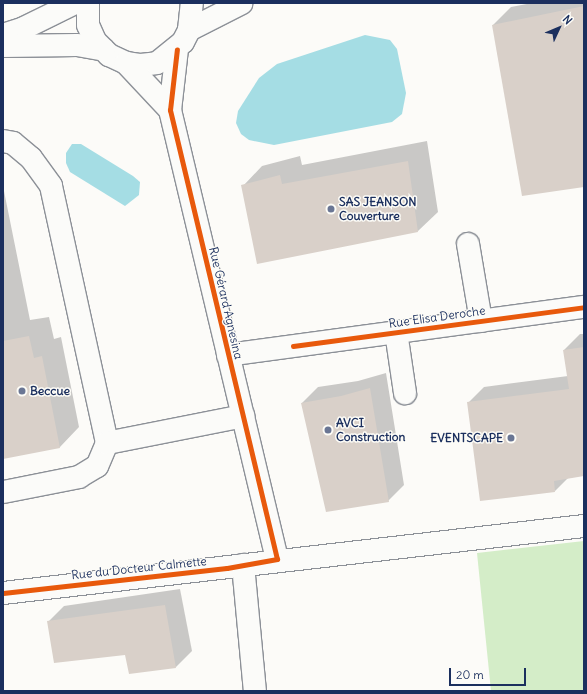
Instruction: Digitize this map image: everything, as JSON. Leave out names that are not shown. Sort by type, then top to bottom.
[{"type":"street","points":[[3,35],[24,28],[75,3]]},
{"type":"street","points":[[88,3],[88,25],[95,41],[104,50],[126,63],[158,63],[177,49],[189,30],[192,3]]},
{"type":"street","points":[[189,30],[242,3]]},
{"type":"street","points":[[3,46],[77,45],[104,50]]},
{"type":"street","name":"Rue Gérard Agnesina","points":[[177,49],[170,110],[277,560]]},
{"type":"street","name":"Rue Gérard Agnesina","points":[[126,63],[170,110]]},
{"type":"street","points":[[3,141],[13,143],[31,158],[51,186],[107,443],[97,466],[79,477],[3,492]]},
{"type":"street","points":[[468,244],[481,321]]},
{"type":"street","name":"Rue Elisa Deroche","points":[[228,355],[584,307]]},
{"type":"street","name":"Rue Elisa Deroche","points":[[396,332],[405,393]]},
{"type":"street","points":[[107,443],[243,416]]},
{"type":"street","name":"Rue du Docteur Calmette","points":[[3,593],[277,560],[584,526]]},
{"type":"street","points":[[243,565],[255,691]]},
{"type":"green space","points":[[584,541],[584,691],[491,691],[477,553]]},
{"type":"water","points":[[365,35],[390,40],[397,49],[406,93],[402,114],[392,122],[274,145],[249,140],[241,134],[236,123],[238,111],[259,78],[277,64]]},
{"type":"water","points":[[72,144],[81,144],[133,176],[140,182],[139,195],[125,206],[70,172],[66,163],[66,153]]},
{"type":"building","points":[[584,6],[584,187],[522,196],[492,25]]},
{"type":"building","name":"SAS JEANSON Couverture","points":[[408,161],[418,232],[257,264],[241,185],[280,175],[282,184]]},
{"type":"building","name":"Beccue","points":[[29,336],[34,358],[42,356],[60,448],[3,459],[3,341]]},
{"type":"building","points":[[584,347],[584,476],[554,481],[555,492],[480,501],[467,402],[569,389],[563,350]]},
{"type":"building","points":[[370,388],[389,502],[326,512],[301,403],[341,396]]},
{"type":"building","points":[[165,605],[176,668],[129,674],[125,655],[54,663],[47,621]]},
{"type":"cycle path","points":[[3,593],[227,568],[277,559],[170,110],[177,49]]},
{"type":"cycle path","points":[[293,346],[584,307]]},
{"type":"place","name":"SAS JEANSON Couverture","points":[[331,209]]},
{"type":"place","name":"Beccue","points":[[22,391]]},
{"type":"place","name":"AVCI Construction","points":[[328,430]]},
{"type":"place","name":"EVENTSCAPE","points":[[511,438]]}]
